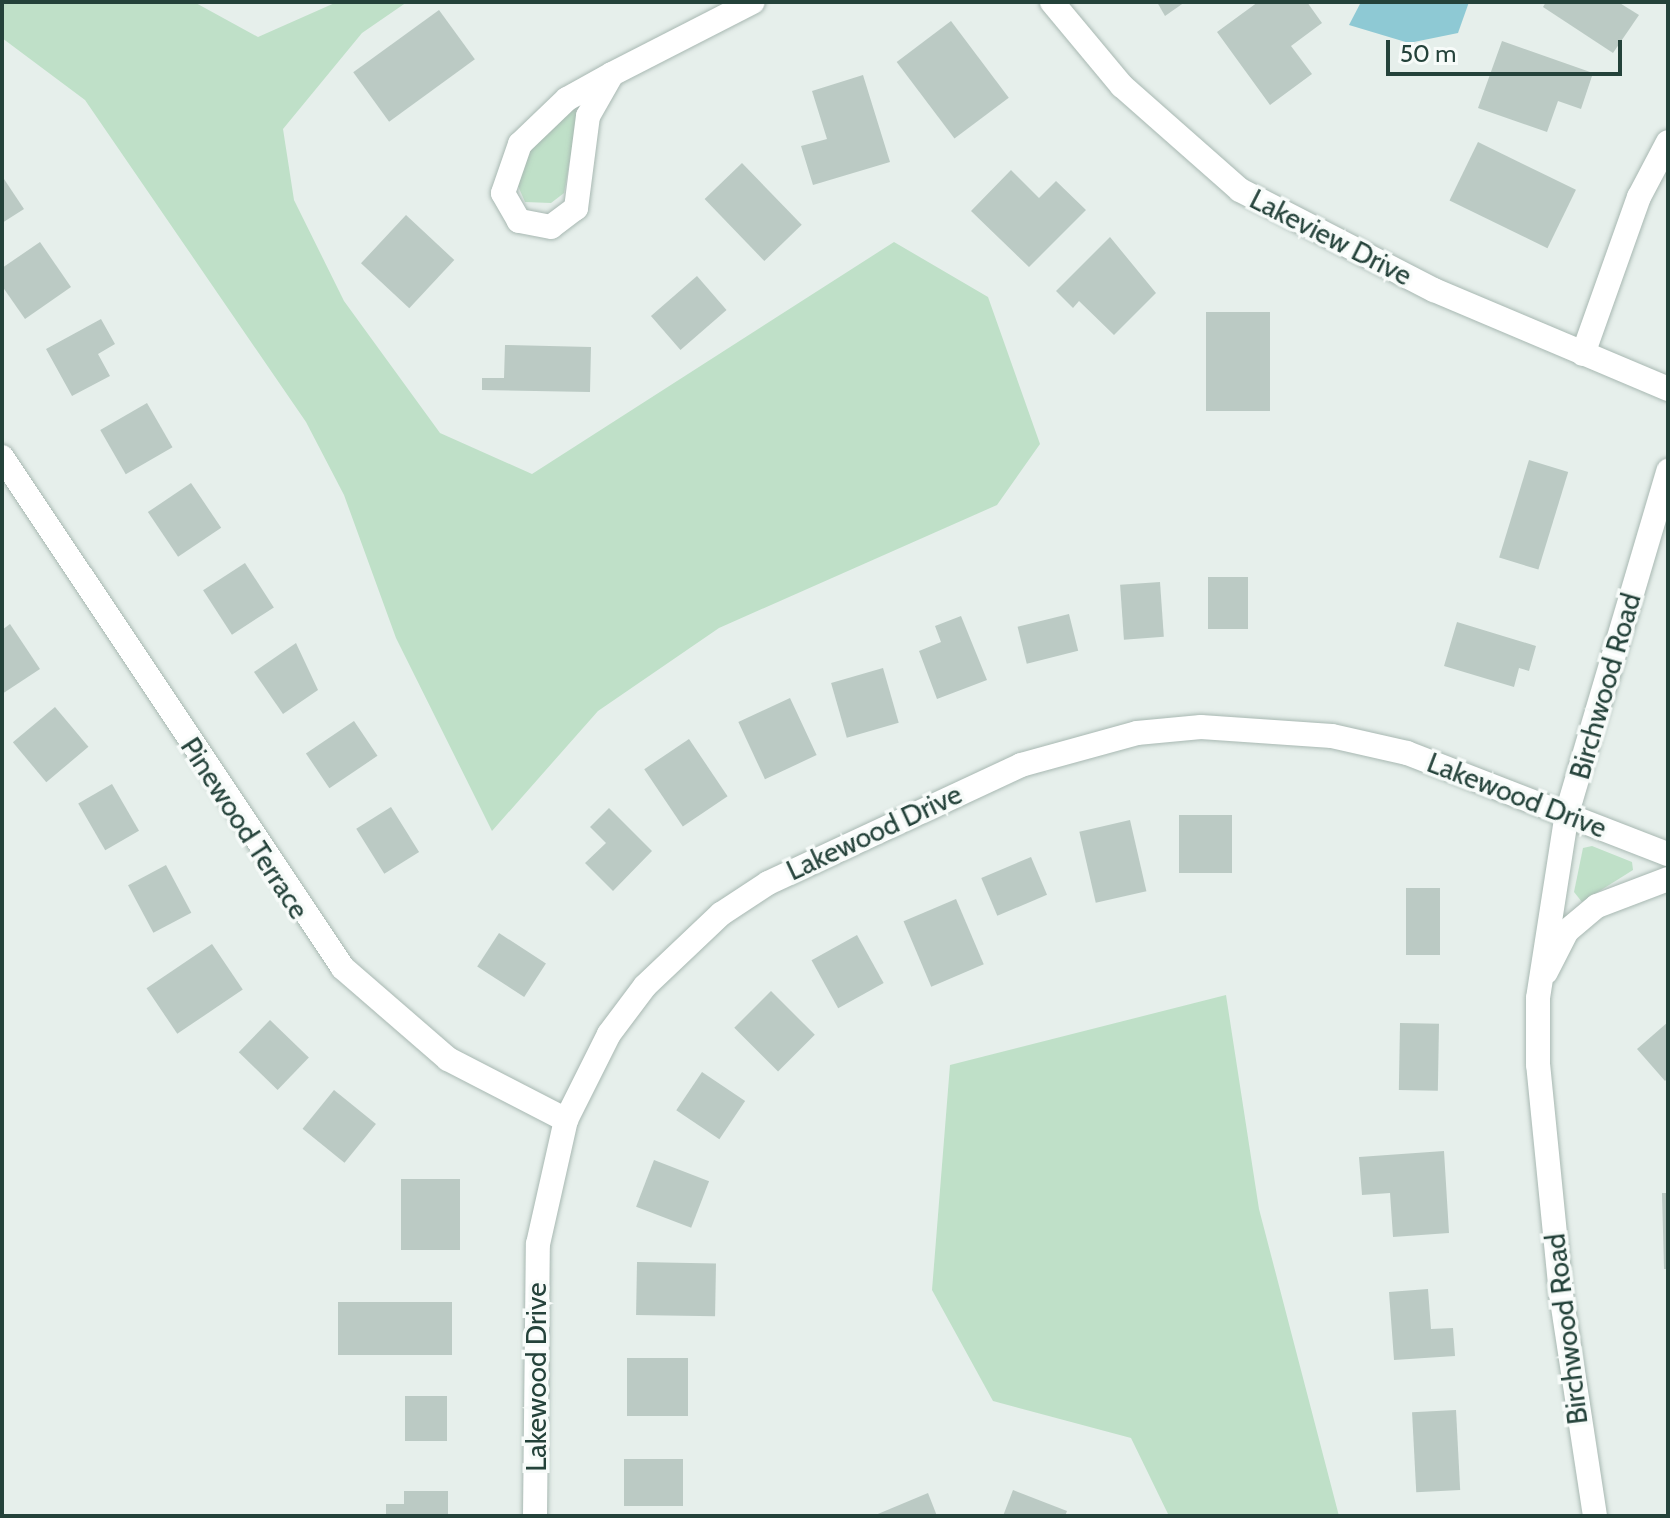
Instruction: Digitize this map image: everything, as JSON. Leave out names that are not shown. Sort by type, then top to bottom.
[{"type":"street","points":[[612,74],[588,116],[576,208],[551,227],[519,221],[503,193],[520,144],[567,99],[612,74],[753,2]]},
{"type":"street","name":"Lakeview Drive","points":[[1052,2],[1122,86],[1240,190],[1296,225],[1668,389]]},
{"type":"street","points":[[1583,354],[1639,197],[1668,142]]},
{"type":"street","name":"Pinewood Terrace","points":[[2,457],[343,968],[448,1059],[566,1120]]},
{"type":"street","name":"Birchwood Road","points":[[1595,1516],[1561,1294],[1538,1065],[1538,998],[1567,813],[1668,471]]},
{"type":"street","name":"Lakewood Drive","points":[[535,1516],[538,1244],[566,1120],[636,998],[721,914],[923,808],[1077,746],[1201,727],[1332,736],[1407,753],[1668,854]]},
{"type":"street","name":"Birchwood Road","points":[[1538,998],[1567,931],[1610,899],[1668,879]]},
{"type":"green space","points":[[2,2],[194,2],[258,37],[337,2],[407,2],[362,33],[283,129],[294,200],[344,301],[440,433],[532,474],[894,242],[988,297],[1040,444],[997,505],[719,628],[598,711],[492,831],[396,638],[344,495],[306,422],[85,100],[2,38]]},
{"type":"green space","points":[[573,106],[578,114],[564,193],[551,203],[525,202],[515,179],[522,152]]},
{"type":"green space","points":[[1592,846],[1632,862],[1633,870],[1582,902],[1574,892],[1583,848]]},
{"type":"green space","points":[[1226,995],[1259,1209],[1339,1516],[1169,1516],[1131,1438],[993,1401],[932,1290],[950,1065]]},
{"type":"water","points":[[1361,2],[1469,2],[1458,33],[1409,43],[1349,25]]},
{"type":"building","points":[[1157,2],[1185,2],[1165,16]]},
{"type":"building","points":[[1258,2],[1307,2],[1322,23],[1291,46],[1312,74],[1270,105],[1217,32]]},
{"type":"building","points":[[1546,2],[1618,2],[1639,15],[1613,53],[1543,7]]},
{"type":"building","points":[[439,10],[475,59],[389,122],[353,72]]},
{"type":"building","points":[[951,21],[1009,98],[954,139],[897,62]]},
{"type":"building","points":[[1502,41],[1593,73],[1581,109],[1558,101],[1547,132],[1478,108]]},
{"type":"building","points":[[863,75],[890,162],[813,185],[801,146],[827,139],[812,91]]},
{"type":"building","points":[[1478,142],[1576,190],[1547,248],[1450,200]]},
{"type":"building","points":[[742,163],[802,225],[764,261],[705,199]]},
{"type":"building","points":[[1011,170],[1039,198],[1056,181],[1086,210],[1029,267],[971,211]]},
{"type":"building","points":[[2,176],[24,209],[2,223]]},
{"type":"building","points":[[406,215],[454,260],[409,308],[361,263]]},
{"type":"building","points":[[1110,237],[1156,293],[1114,335],[1079,301],[1073,308],[1056,291]]},
{"type":"building","points":[[40,242],[71,287],[25,319],[2,286],[2,268]]},
{"type":"building","points":[[697,276],[727,310],[680,350],[651,316]]},
{"type":"building","points":[[1206,312],[1270,312],[1270,411],[1206,411]]},
{"type":"building","points":[[101,319],[115,344],[98,354],[110,376],[72,396],[46,349]]},
{"type":"building","points":[[505,345],[591,347],[590,392],[482,390],[482,378],[504,378]]},
{"type":"building","points":[[147,403],[173,447],[126,474],[100,430]]},
{"type":"building","points":[[1529,460],[1568,472],[1538,570],[1499,558]]},
{"type":"building","points":[[191,483],[221,528],[178,557],[148,512]]},
{"type":"building","points":[[245,563],[274,607],[232,635],[203,590]]},
{"type":"building","points":[[1208,577],[1248,577],[1248,629],[1208,629]]},
{"type":"building","points":[[1160,582],[1164,637],[1124,640],[1120,585]]},
{"type":"building","points":[[1069,614],[1078,651],[1027,664],[1018,627]]},
{"type":"building","points":[[961,616],[987,680],[937,699],[919,651],[941,642],[935,626]]},
{"type":"building","points":[[1457,622],[1536,646],[1529,671],[1519,668],[1514,687],[1444,666]]},
{"type":"building","points":[[10,624],[40,669],[2,694],[2,630]]},
{"type":"building","points":[[296,643],[318,690],[283,714],[254,672]]},
{"type":"building","points":[[883,668],[899,723],[847,738],[831,683]]},
{"type":"building","points":[[790,698],[817,755],[765,779],[738,722]]},
{"type":"building","points":[[55,707],[88,747],[46,782],[13,742]]},
{"type":"building","points":[[354,721],[377,756],[329,788],[306,753]]},
{"type":"building","points":[[689,739],[728,796],[683,826],[644,769]]},
{"type":"building","points":[[112,784],[139,831],[105,850],[78,804]]},
{"type":"building","points":[[391,807],[419,852],[384,874],[356,829]]},
{"type":"building","points":[[609,808],[652,851],[613,891],[585,863],[606,843],[590,827]]},
{"type":"building","points":[[1179,815],[1232,815],[1232,873],[1179,873]]},
{"type":"building","points":[[1130,820],[1146,891],[1096,903],[1079,832]]},
{"type":"building","points":[[1031,857],[1047,895],[997,916],[981,878]]},
{"type":"building","points":[[166,865],[191,913],[153,933],[128,885]]},
{"type":"building","points":[[1406,888],[1440,888],[1440,955],[1406,955]]},
{"type":"building","points":[[956,899],[984,964],[931,987],[904,921]]},
{"type":"building","points":[[499,933],[546,963],[524,997],[477,967]]},
{"type":"building","points":[[857,935],[884,983],[838,1008],[812,960]]},
{"type":"building","points":[[212,944],[243,990],[177,1034],[147,988]]},
{"type":"building","points":[[771,991],[815,1035],[778,1072],[734,1028]]},
{"type":"building","points":[[270,1020],[309,1058],[278,1090],[239,1052]]},
{"type":"building","points":[[1668,1022],[1668,1078],[1665,1081],[1637,1049]]},
{"type":"building","points":[[1400,1023],[1439,1024],[1438,1091],[1399,1090]]},
{"type":"building","points":[[702,1072],[745,1101],[719,1139],[676,1110]]},
{"type":"building","points":[[334,1090],[376,1124],[344,1163],[303,1129]]},
{"type":"building","points":[[1444,1151],[1449,1233],[1393,1237],[1390,1193],[1362,1195],[1359,1157]]},
{"type":"building","points":[[654,1160],[709,1181],[691,1228],[636,1207]]},
{"type":"building","points":[[401,1179],[460,1179],[460,1250],[401,1250]]},
{"type":"building","points":[[1662,1193],[1668,1193],[1668,1269],[1664,1269]]},
{"type":"building","points":[[637,1262],[716,1263],[715,1316],[636,1315]]},
{"type":"building","points":[[1428,1289],[1431,1329],[1453,1328],[1455,1356],[1394,1360],[1389,1292]]},
{"type":"building","points":[[338,1302],[452,1302],[452,1355],[338,1355]]},
{"type":"building","points":[[627,1358],[688,1358],[688,1416],[627,1416]]},
{"type":"building","points":[[405,1396],[447,1396],[447,1441],[405,1441]]},
{"type":"building","points":[[1456,1410],[1460,1490],[1416,1492],[1412,1412]]},
{"type":"building","points":[[624,1459],[683,1459],[683,1506],[624,1506]]},
{"type":"building","points":[[1013,1490],[1067,1511],[1065,1516],[1003,1516]]},
{"type":"building","points":[[404,1491],[448,1491],[448,1516],[386,1516],[386,1504],[404,1504]]},
{"type":"building","points":[[928,1493],[937,1516],[873,1516]]}]
